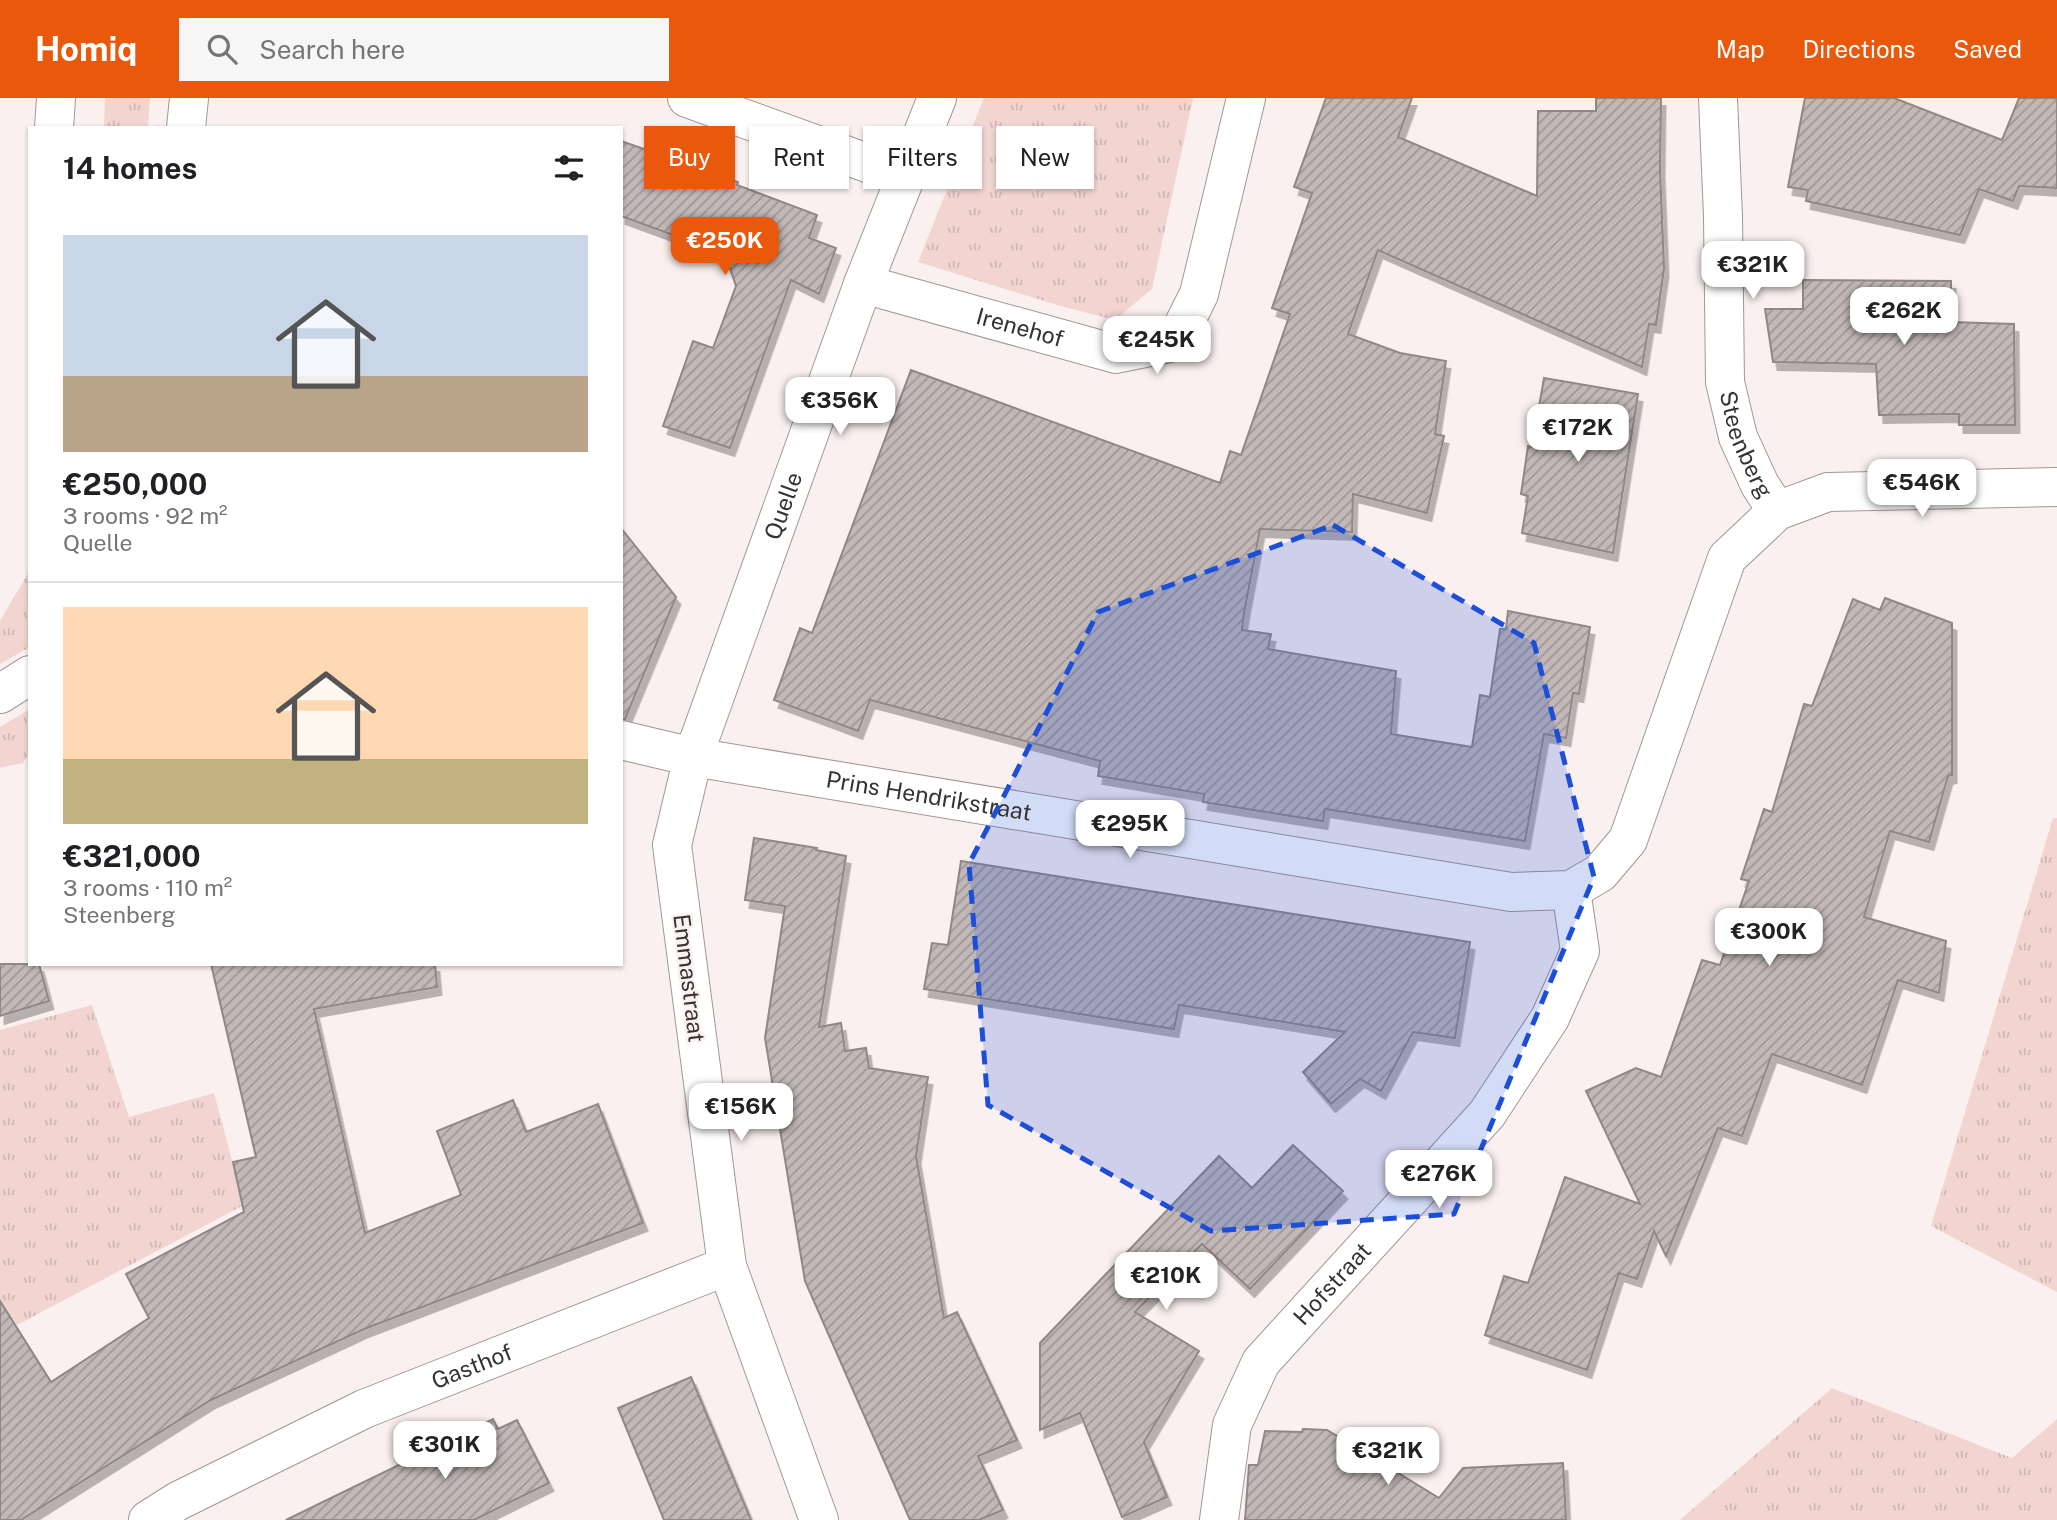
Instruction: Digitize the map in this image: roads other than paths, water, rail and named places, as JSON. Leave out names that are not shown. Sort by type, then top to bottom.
[{"type":"street","points":[[54,126],[56,98]]},
{"type":"street","points":[[186,126],[189,98]]},
{"type":"street","points":[[687,98],[863,161]]},
{"type":"street","name":"Quelle","points":[[925,126],[936,98]]},
{"type":"street","name":"Irenehof","points":[[863,284],[1116,354],[1175,342],[1199,294],[1246,98]]},
{"type":"street","name":"Steenberg","points":[[1572,890],[1600,873],[1628,840],[1727,558],[1777,511],[1760,485],[1738,438],[1725,382],[1718,98]]},
{"type":"street","name":"Quelle","points":[[693,757],[863,284],[901,189]]},
{"type":"street","points":[[1777,511],[1828,492],[2057,487]]},
{"type":"street","points":[[0,694],[28,676]]},
{"type":"street","name":"Prins Hendrikstraat","points":[[623,740],[693,757],[1511,892],[1572,890]]},
{"type":"street","name":"Emmastraat","points":[[693,757],[672,845],[727,1266],[819,1520]]},
{"type":"street","name":"Hofstraat","points":[[1219,1520],[1232,1425],[1261,1362],[1486,1114],[1550,1018],[1580,951],[1572,890]]},
{"type":"street","name":"Gasthof","points":[[172,1514],[364,1409],[727,1266]]}]
